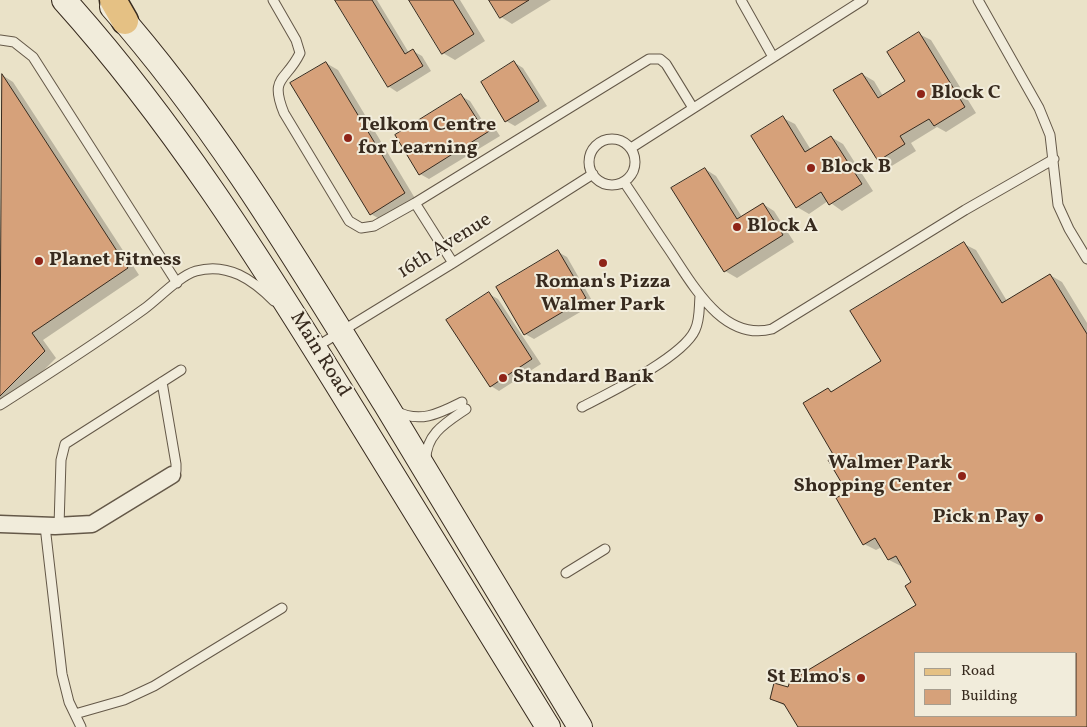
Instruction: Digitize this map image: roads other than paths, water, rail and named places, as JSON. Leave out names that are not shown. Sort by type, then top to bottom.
[{"type":"main road","name":"Main Road","points":[[64,0],[123,69],[220,202],[315,348],[548,727]]},
{"type":"main road","name":"Main Road","points":[[106,0],[119,11],[214,134],[342,331],[580,727]]},
{"type":"street","points":[[0,524],[52,526],[92,524],[172,475]]},
{"type":"lane","points":[[273,0],[296,40],[300,53],[278,82],[276,92],[278,100],[284,114],[350,221],[356,226],[369,227],[415,203],[649,59],[660,59],[666,64],[693,108]]},
{"type":"lane","points":[[741,0],[773,57]]},
{"type":"lane","points":[[631,148],[863,0]]},
{"type":"lane","points":[[978,0],[1039,108],[1050,135],[1058,205],[1069,229],[1087,259]]},
{"type":"lane","points":[[0,40],[14,42],[22,46],[33,57],[177,283]]},
{"type":"lane","points":[[613,139],[620,140],[631,148],[634,155],[634,170],[624,182],[604,183],[593,174],[590,167],[591,153],[600,142],[613,139]]},
{"type":"lane","points":[[624,182],[700,296],[741,329],[753,332],[772,330],[965,210],[1054,159]]},
{"type":"lane","name":"16th Avenue","points":[[315,348],[593,174]]},
{"type":"lane","points":[[415,203],[453,263]]},
{"type":"lane","points":[[0,405],[144,309],[195,271],[217,268],[238,273],[258,285],[315,348]]},
{"type":"lane","points":[[582,407],[624,385],[687,342],[698,322],[700,296]]},
{"type":"lane","points":[[81,727],[69,702],[62,674],[52,526],[65,444],[181,370]]},
{"type":"lane","points":[[162,382],[176,464],[176,471],[172,475]]},
{"type":"lane","points":[[385,404],[400,413],[416,418],[464,405],[430,440],[426,456],[428,472]]},
{"type":"lane","points":[[566,573],[605,550]]},
{"type":"lane","points":[[75,714],[124,700],[154,686],[282,608]]},
{"type":"place","name":"Block C","points":[[921,94]]},
{"type":"place","name":"Telkom Centre for Learning","points":[[348,138]]},
{"type":"place","name":"Block B","points":[[811,168]]},
{"type":"place","name":"Block A","points":[[737,227]]},
{"type":"place","name":"Planet Fitness","points":[[39,261]]},
{"type":"place","name":"Roman's Pizza Walmer Park","points":[[603,263]]},
{"type":"place","name":"Standard Bank","points":[[503,378]]},
{"type":"place","name":"Walmer Park Shopping Center","points":[[962,476]]},
{"type":"place","name":"Pick n Pay","points":[[1039,518]]},
{"type":"place","name":"St Elmo's","points":[[861,678]]}]
